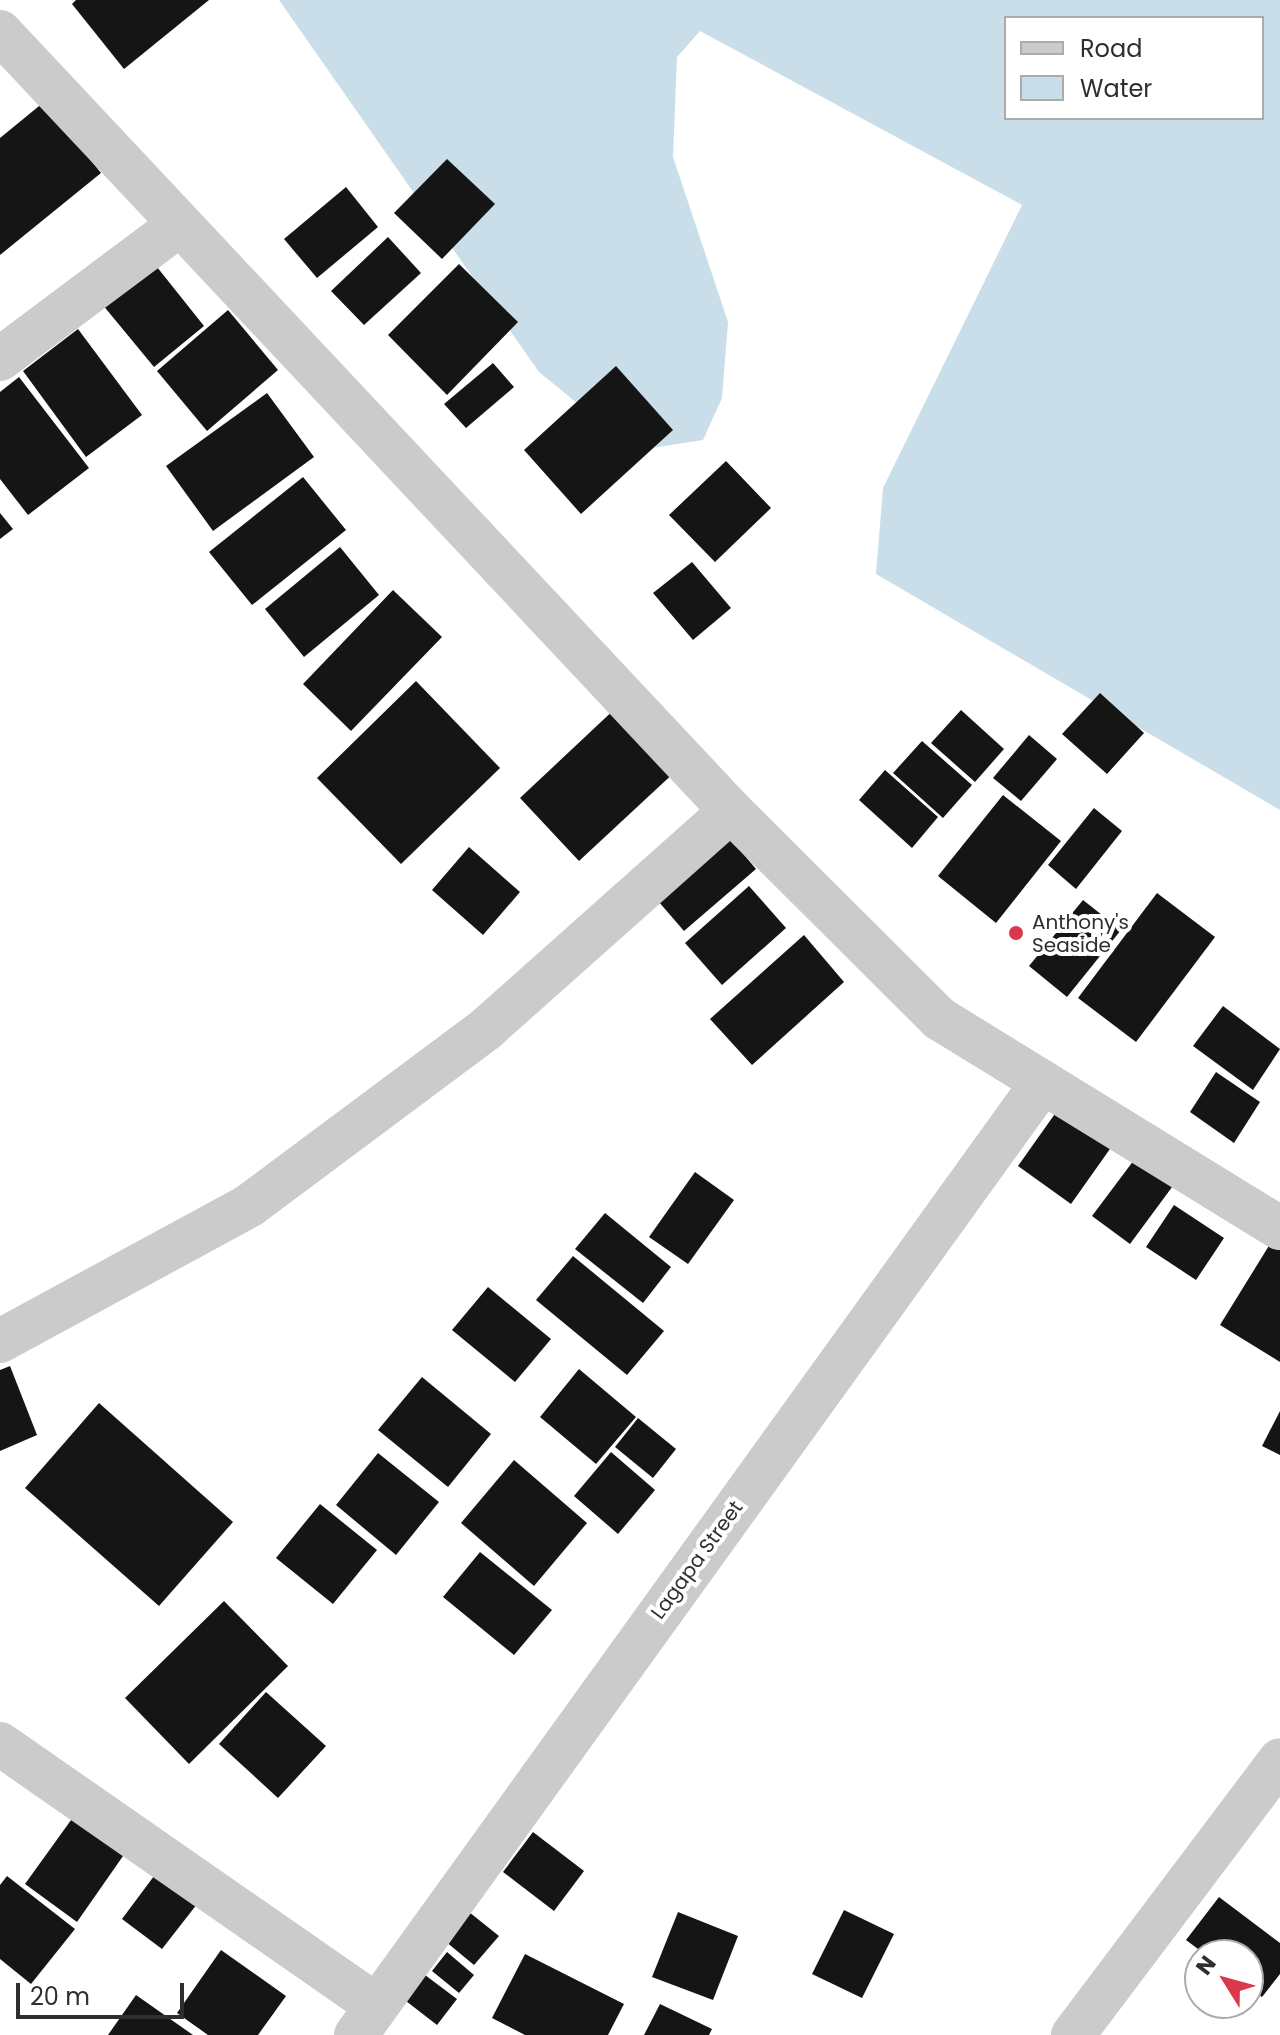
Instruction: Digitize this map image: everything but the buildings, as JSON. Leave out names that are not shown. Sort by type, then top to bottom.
[{"type":"street","points":[[0,32],[178,226],[731,811],[940,1019],[1040,1086],[1280,1228]]},
{"type":"street","points":[[0,359],[178,226]]},
{"type":"street","points":[[0,1341],[250,1205],[486,1029],[731,811]]},
{"type":"street","name":"Lagapa Street","points":[[366,2020],[1040,1086]]},
{"type":"street","points":[[0,1744],[366,2020]]},
{"type":"street","points":[[1073,2035],[1280,1760]]},
{"type":"water","points":[[279,0],[1280,0],[1280,810],[876,574],[883,488],[1022,205],[700,31],[677,57],[673,157],[728,322],[722,398],[703,440],[658,447],[605,426],[539,372]]},
{"type":"place","name":"Anthony's Seaside","points":[[1016,933]]}]
